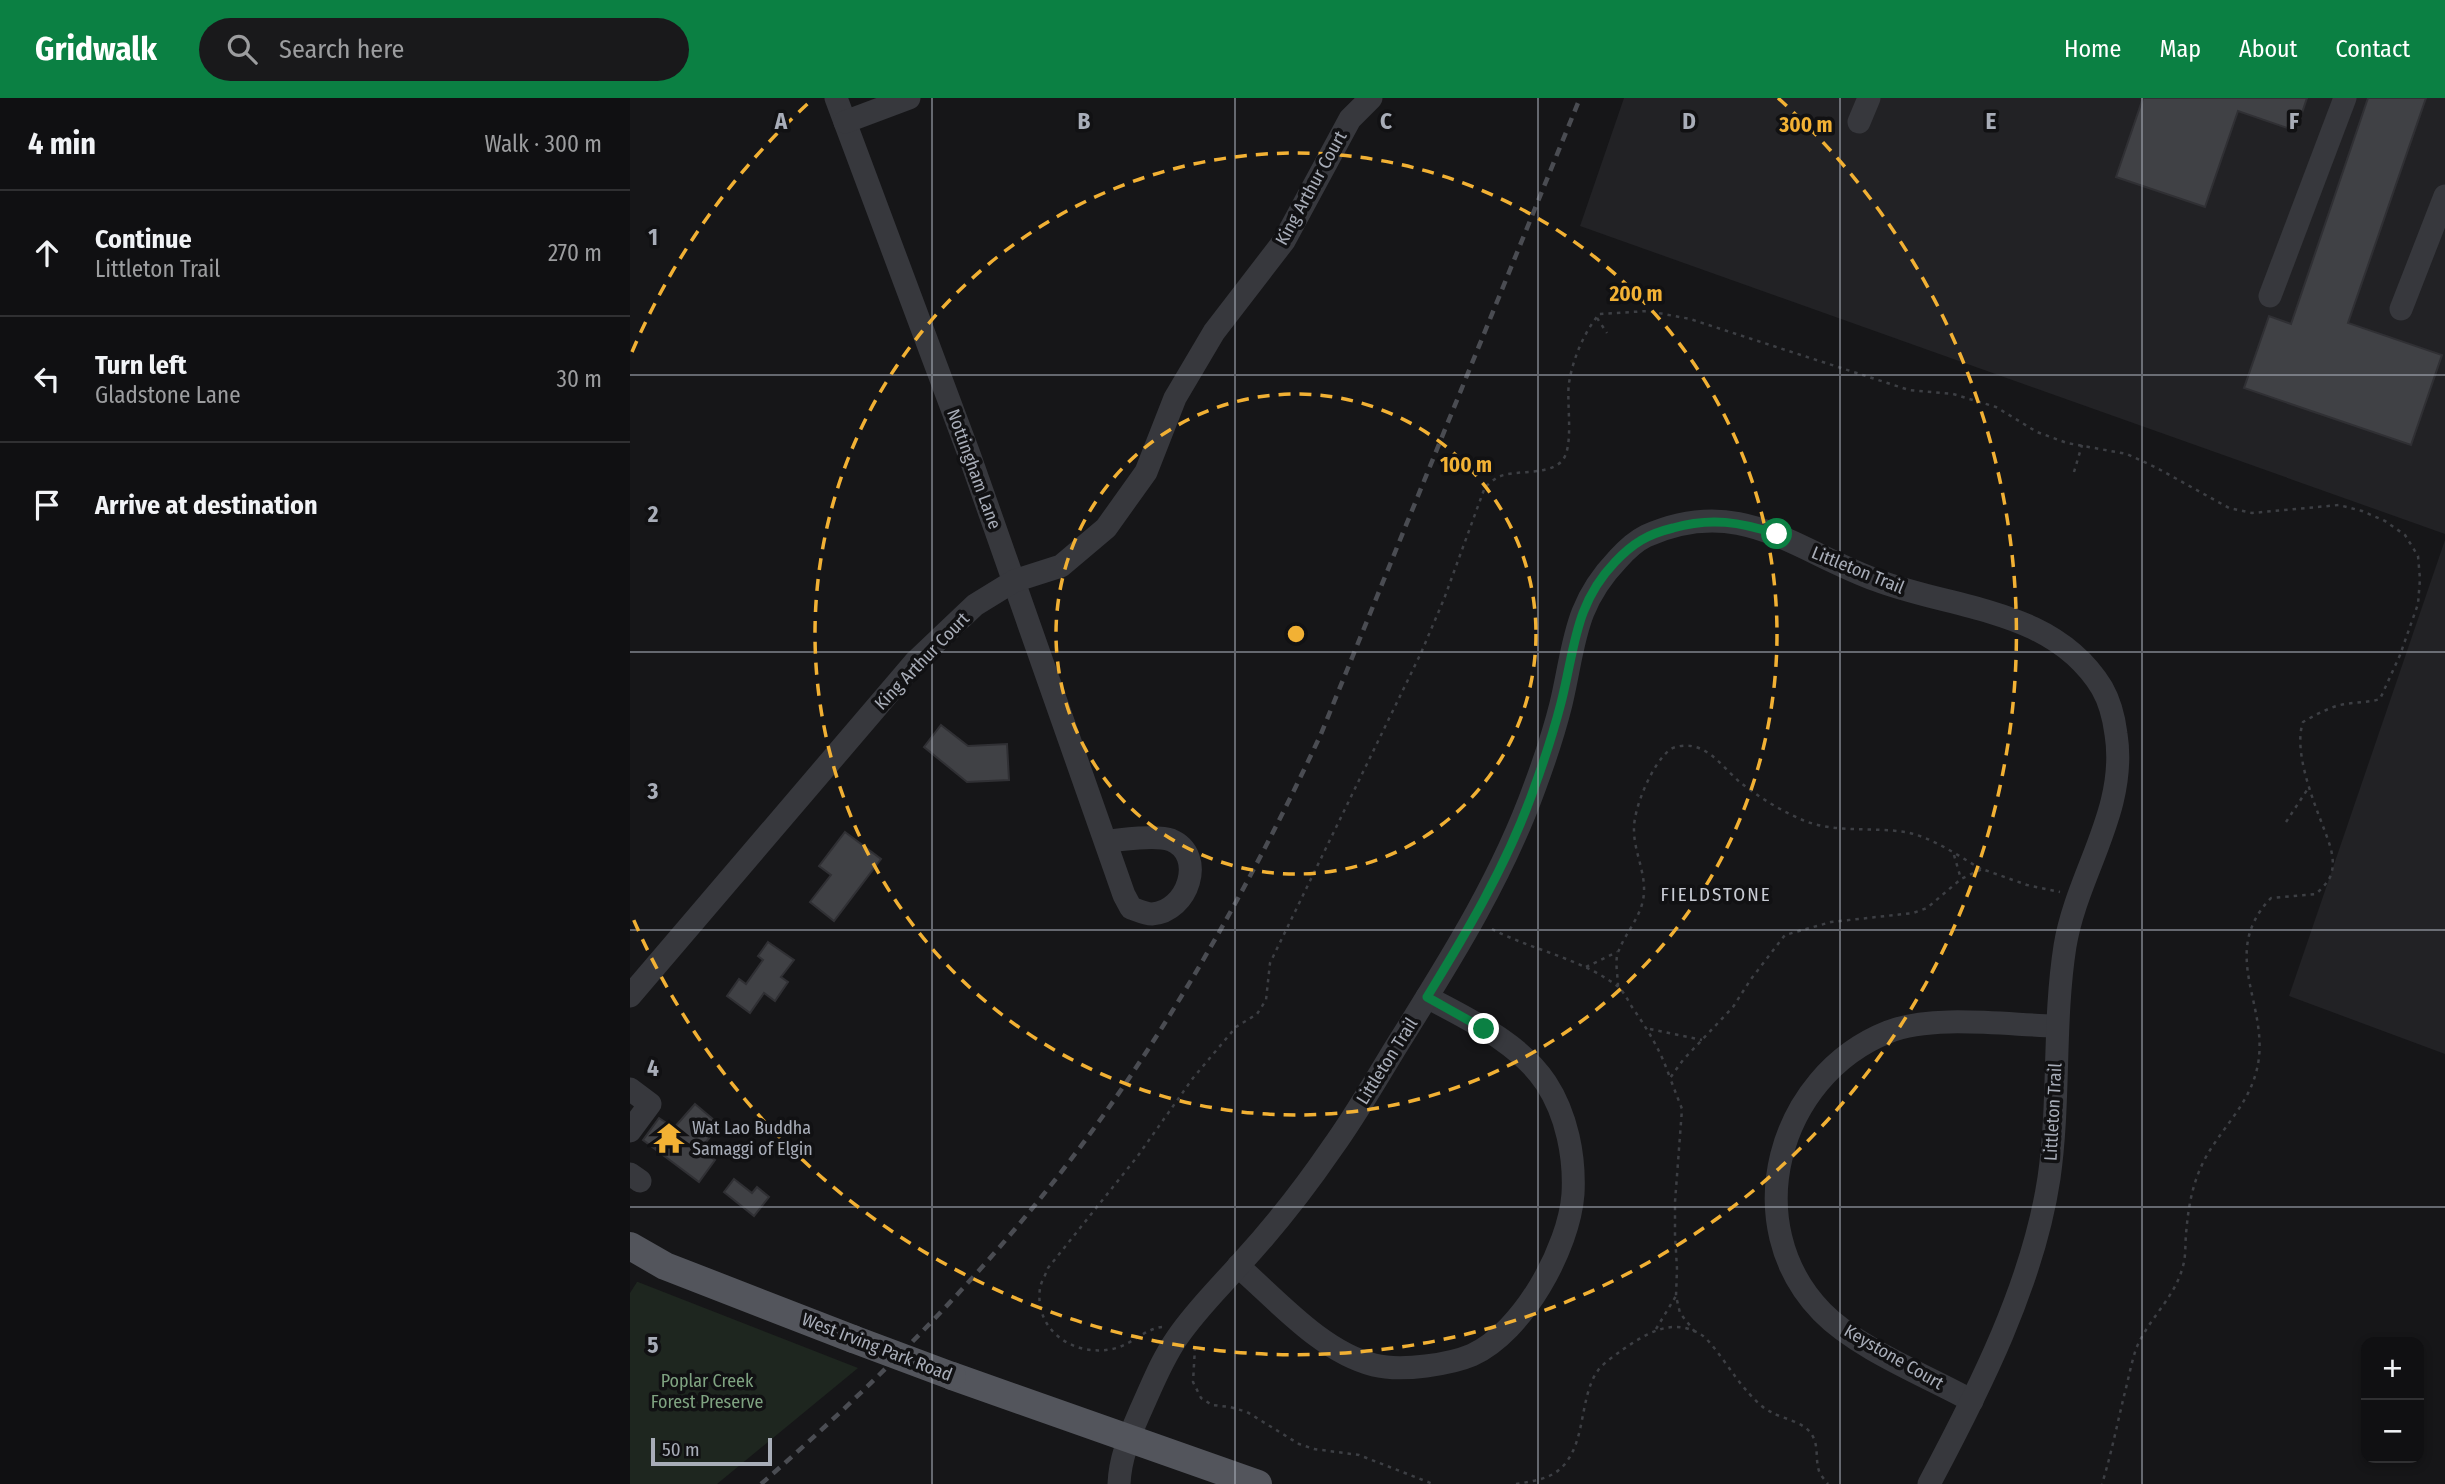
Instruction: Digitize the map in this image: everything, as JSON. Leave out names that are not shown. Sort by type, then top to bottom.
[{"type":"main road","name":"West Irving Park Road","points":[[630,1246],[665,1266],[853,1339],[1258,1484]]},
{"type":"street","name":"Nottingham Lane","points":[[836,98],[1014,581],[1106,842]]},
{"type":"street","points":[[845,122],[909,98]]},
{"type":"street","name":"King Arthur Court","points":[[630,996],[916,661],[975,605],[1014,581],[1061,566],[1106,528],[1146,472],[1175,398],[1214,332],[1284,241],[1350,119],[1371,98]]},
{"type":"street","points":[[1859,122],[1869,98]]},
{"type":"street","points":[[2270,296],[2345,98]]},
{"type":"street","points":[[2401,309],[2445,196]]},
{"type":"street","name":"Littleton Trail","points":[[1119,1484],[1120,1467],[1128,1438],[1160,1366],[1179,1335],[1294,1201],[1337,1142],[1475,919],[1508,852],[1546,757],[1562,701],[1580,618],[1591,592],[1605,573],[1640,538],[1685,524],[1717,521],[1745,523],[1777,534],[1847,569],[1880,582],[2021,621],[2061,643],[2081,660],[2107,696],[2114,723],[2119,757],[2116,788],[2068,931],[2056,1026],[2053,1144],[2042,1214],[1994,1354],[1929,1484]]},
{"type":"street","points":[[1238,1266],[1323,1342],[1350,1357],[1375,1366],[1412,1368],[1445,1364],[1474,1354],[1500,1336],[1530,1303],[1556,1256],[1573,1198],[1573,1167],[1568,1136],[1559,1107],[1546,1084],[1519,1052],[1427,997]]},
{"type":"street","name":"Keystone Court","points":[[1972,1401],[1870,1347],[1844,1330],[1823,1313],[1801,1286],[1788,1261],[1776,1211],[1777,1181],[1783,1151],[1800,1106],[1818,1083],[1837,1063],[1863,1043],[1890,1030],[1955,1022],[2056,1026]]},
{"type":"street","points":[[630,1089],[650,1104],[630,1131]]},
{"type":"path","points":[[1168,1329],[1161,1326],[1155,1328],[1128,1344],[1112,1349],[1076,1347],[1059,1339],[1046,1323],[1040,1303],[1040,1287],[1048,1268],[1137,1157],[1193,1078],[1236,1027],[1256,1014],[1266,1000],[1270,963],[1421,653],[1485,487],[1498,477],[1551,468],[1562,461],[1567,452],[1569,434],[1569,382],[1589,326],[1599,314],[1648,311],[1690,319],[1909,390],[1953,394],[1996,407],[2037,432],[2082,446],[2127,454],[2230,508],[2252,513],[2339,505],[2362,511],[2385,521],[2405,535],[2418,556],[2418,604],[2400,655],[2380,699],[2367,703],[2342,704],[2319,712],[2303,722],[2298,735],[2302,758],[2331,847],[2333,868],[2329,880],[2316,894],[2271,898],[2252,923],[2246,943],[2258,1030],[2256,1075],[2246,1096],[2210,1149],[2197,1177],[2188,1210],[2184,1264],[2177,1283],[2137,1349],[2102,1484]]},
{"type":"path","points":[[1597,317],[1607,333]]},
{"type":"path","points":[[2074,472],[2082,446]]},
{"type":"path","points":[[1618,986],[1617,952],[1637,917],[1644,892],[1633,828],[1637,810],[1650,776],[1670,750],[1678,746],[1691,746],[1704,751],[1742,784],[1787,813],[1810,822],[1833,827],[1906,832],[1930,840],[1982,869],[2026,885],[2060,892]]},
{"type":"path","points":[[2286,822],[2310,785]]},
{"type":"path","points":[[1953,853],[1961,879]]},
{"type":"path","points":[[1670,1078],[1702,1040],[1717,1027],[1785,935],[1831,922],[1913,914],[1927,908],[1961,879],[1982,869]]},
{"type":"path","points":[[1492,929],[1586,967],[1618,986],[1649,1029],[1661,1052],[1682,1109],[1675,1202],[1676,1296],[1680,1313],[1695,1332]]},
{"type":"path","points":[[1586,967],[1617,952]]},
{"type":"path","points":[[1649,1029],[1702,1040]]},
{"type":"path","points":[[1656,1329],[1676,1296]]},
{"type":"path","points":[[1516,1484],[1547,1478],[1564,1465],[1574,1447],[1595,1375],[1602,1366],[1656,1329],[1674,1327],[1703,1335],[1747,1392],[1769,1412],[1811,1432],[1817,1448],[1819,1472],[1828,1484]]},
{"type":"path","points":[[1188,1340],[1196,1352],[1193,1382],[1201,1398],[1212,1405],[1247,1412],[1299,1444],[1314,1449],[1359,1455],[1433,1484]]},
{"type":"shaded area","points":[[1624,98],[2445,98],[2445,534],[1580,226]]},
{"type":"shaded area","points":[[2445,540],[2445,1054],[2289,996]]},
{"type":"green space","name":"Poplar Creek Forest Preserve","points":[[637,1282],[858,1368],[717,1484],[630,1484],[630,1293]]},
{"type":"building","points":[[2143,98],[2307,98],[2296,131],[2238,111],[2205,207],[2116,177]]},
{"type":"building","points":[[2368,98],[2426,98],[2348,323],[2442,355],[2411,445],[2244,388],[2269,316],[2291,324]]},
{"type":"building","points":[[941,725],[968,746],[1007,744],[1009,780],[967,782],[924,747]]},
{"type":"building","points":[[845,832],[881,859],[834,921],[810,902],[831,875],[819,866]]},
{"type":"building","points":[[768,942],[794,960],[781,977],[788,982],[775,1001],[764,993],[750,1013],[727,996],[739,979],[746,984],[763,960],[758,956]]},
{"type":"building","points":[[695,1104],[720,1125],[700,1149],[715,1160],[699,1182],[643,1140],[659,1118],[674,1128]]},
{"type":"building","points":[[734,1179],[752,1193],[757,1187],[769,1197],[754,1216],[724,1192]]},
{"type":"railway","points":[[761,1484],[860,1394],[998,1249],[1082,1145],[1177,1004],[1253,871],[1321,734],[1580,98]]},
{"type":"place","name":"Wat Lao Buddha Samaggi of Elgin","points":[[669,1138]]},
{"type":"district","name":"FIELDSTONE","points":[[1716,894]]},
{"type":"route","points":[[1484,1029],[1427,997],[1475,919],[1530,801],[1562,701],[1580,618],[1591,592],[1629,547],[1640,538],[1661,531],[1685,524],[1717,521],[1745,523],[1777,534]]}]
